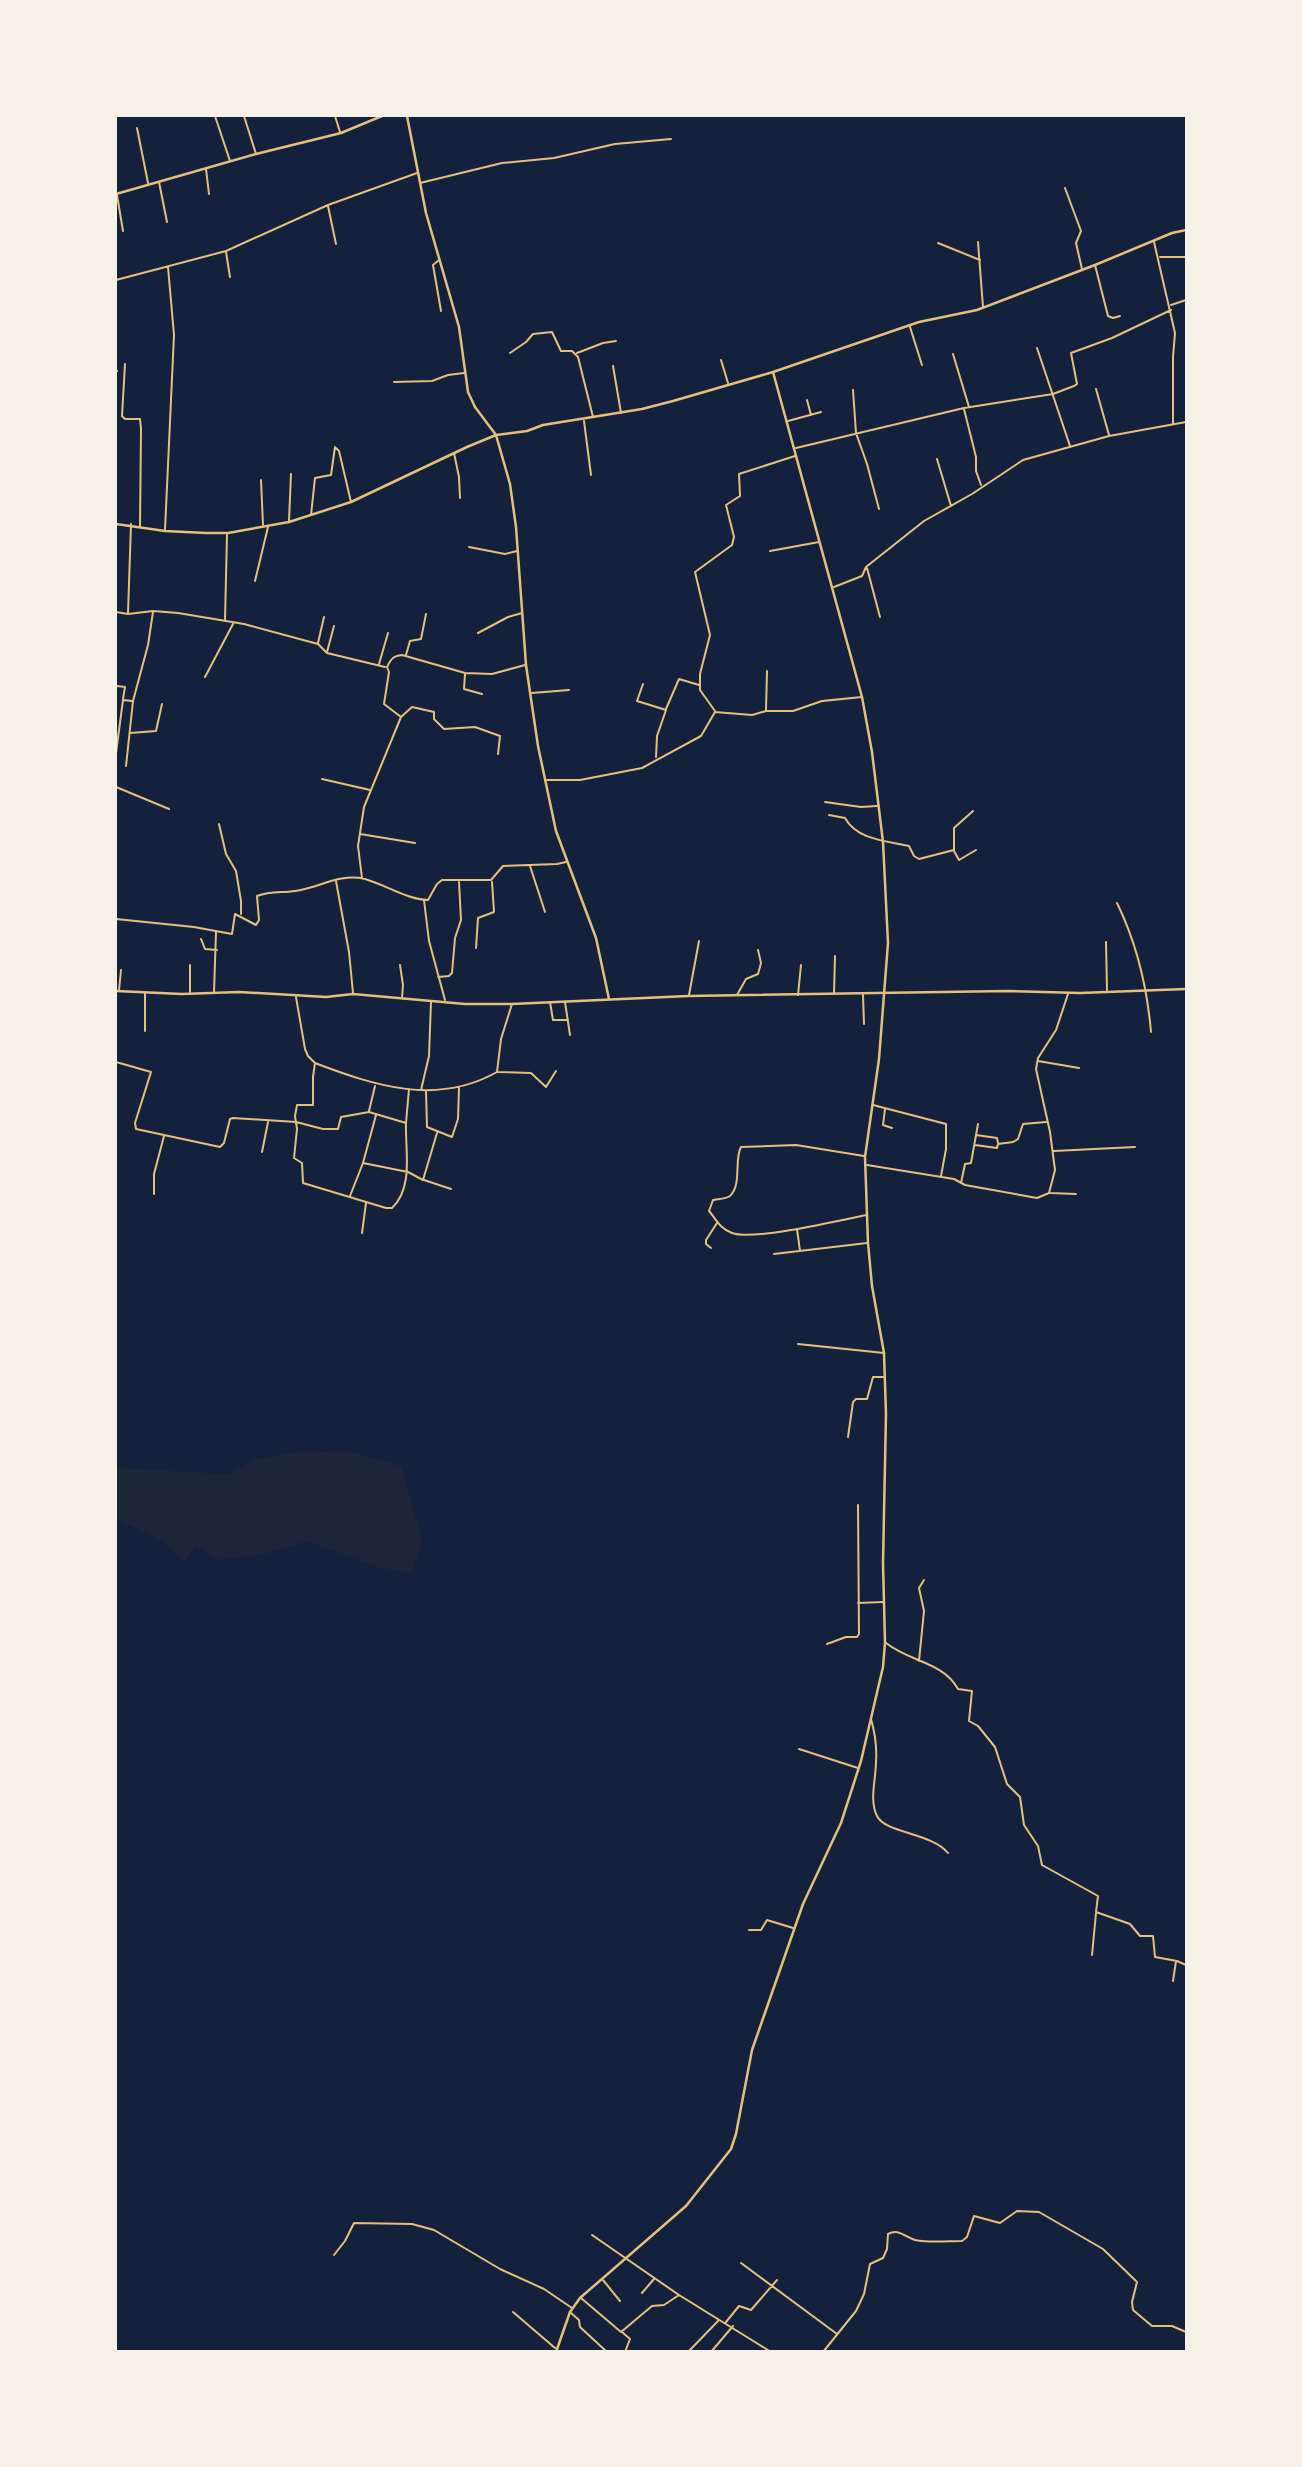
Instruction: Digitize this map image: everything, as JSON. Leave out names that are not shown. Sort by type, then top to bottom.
[{"type":"street","points":[[215,116],[230,161]]},
{"type":"street","points":[[244,116],[256,154]]},
{"type":"street","points":[[335,116],[341,133]]},
{"type":"street","points":[[123,231],[116,194],[341,133],[382,116]]},
{"type":"street","points":[[407,116],[419,183],[459,327],[471,400],[496,435],[512,495],[526,664],[546,780],[556,831],[596,938],[609,999]]},
{"type":"street","points":[[136,128],[149,184]]},
{"type":"street","points":[[419,183],[502,163],[554,158],[615,144],[671,139]]},
{"type":"street","points":[[206,168],[209,194]]},
{"type":"street","points":[[116,280],[226,251],[328,205],[418,172]]},
{"type":"street","points":[[159,181],[167,222]]},
{"type":"street","points":[[1065,188],[1080,231],[1076,243],[1082,270]]},
{"type":"street","points":[[328,205],[336,244]]},
{"type":"street","points":[[116,524],[131,524],[165,531],[228,533],[311,516],[351,502],[453,452],[496,435],[621,413],[773,372],[937,316],[983,308],[1172,233],[1186,230]]},
{"type":"street","points":[[978,242],[983,308]]},
{"type":"street","points":[[1154,242],[1175,333],[1173,425]]},
{"type":"street","points":[[938,243],[981,260]]},
{"type":"street","points":[[226,251],[230,277]]},
{"type":"street","points":[[1158,257],[1186,257]]},
{"type":"street","points":[[440,260],[433,265],[441,311]]},
{"type":"street","points":[[1095,265],[1108,316],[1120,316]]},
{"type":"street","points":[[165,531],[174,335],[168,266]]},
{"type":"street","points":[[1170,306],[1186,300]]},
{"type":"street","points":[[794,448],[964,408],[1053,394],[1077,384],[1072,353],[1112,338],[1171,310]]},
{"type":"street","points":[[909,326],[922,365]]},
{"type":"street","points":[[510,353],[533,334],[552,332],[561,351],[576,353],[616,341]]},
{"type":"street","points":[[1037,348],[1070,446]]},
{"type":"street","points":[[576,353],[593,418]]},
{"type":"street","points":[[953,354],[970,408]]},
{"type":"street","points":[[721,360],[728,385]]},
{"type":"street","points":[[125,364],[122,416],[125,419],[140,419],[141,429],[141,526]]},
{"type":"street","points":[[613,366],[621,413]]},
{"type":"street","points":[[513,2312],[556,2350],[571,2310],[580,2298],[693,2199],[731,2149],[751,2049],[794,1928],[841,1823],[859,1768],[883,1667],[885,1377],[868,1243],[865,1157],[885,993],[887,930],[883,842],[862,697],[773,372]]},
{"type":"street","points":[[394,382],[432,381],[448,375],[466,373]]},
{"type":"street","points":[[1096,389],[1109,436]]},
{"type":"street","points":[[853,390],[856,433],[867,461],[879,509]]},
{"type":"street","points":[[807,400],[811,415]]},
{"type":"street","points":[[964,408],[976,457],[976,471],[982,487]]},
{"type":"street","points":[[787,421],[821,412]]},
{"type":"street","points":[[584,419],[591,475]]},
{"type":"street","points":[[833,587],[862,576],[866,567],[925,522],[1023,460],[1109,436],[1186,422]]},
{"type":"street","points":[[311,516],[315,478],[331,474],[335,447],[339,451],[351,502]]},
{"type":"street","points":[[453,452],[459,477],[460,498]]},
{"type":"street","points":[[796,456],[739,474],[740,496],[726,505],[734,537],[732,545],[695,572],[710,635],[700,674],[700,686],[715,712],[746,715],[793,711],[822,701],[862,697]]},
{"type":"street","points":[[937,459],[951,507]]},
{"type":"street","points":[[289,522],[291,474]]},
{"type":"street","points":[[254,581],[266,527],[261,480]]},
{"type":"street","points":[[128,614],[131,524]]},
{"type":"street","points":[[225,622],[228,533]]},
{"type":"street","points":[[770,551],[820,542]]},
{"type":"street","points":[[469,547],[505,554],[518,551]]},
{"type":"street","points":[[866,567],[880,617]]},
{"type":"street","points":[[126,766],[134,701],[148,645],[153,611]]},
{"type":"street","points":[[116,612],[128,614],[153,611],[233,623],[318,644],[327,653],[387,667]]},
{"type":"street","points":[[478,634],[508,617],[523,613]]},
{"type":"street","points":[[406,656],[408,644],[421,639],[426,614]]},
{"type":"street","points":[[318,644],[324,617]]},
{"type":"street","points":[[205,677],[233,623]]},
{"type":"street","points":[[327,653],[334,626]]},
{"type":"street","points":[[378,665],[388,633]]},
{"type":"street","points":[[387,667],[395,655],[465,673],[492,674],[526,664]]},
{"type":"street","points":[[387,667],[389,672],[384,704],[401,717]]},
{"type":"street","points":[[766,712],[767,671]]},
{"type":"street","points":[[465,673],[463,688],[482,694]]},
{"type":"street","points":[[656,760],[657,739],[679,679],[700,686]]},
{"type":"street","points":[[643,684],[637,701],[666,710]]},
{"type":"street","points":[[116,753],[125,687],[117,686]]},
{"type":"street","points":[[530,693],[569,690]]},
{"type":"street","points":[[122,700],[134,701]]},
{"type":"street","points":[[130,733],[156,732],[162,704]]},
{"type":"street","points":[[362,878],[359,834],[364,807],[401,717],[412,707],[434,712],[434,719],[444,729],[475,727],[500,736],[498,754]]},
{"type":"street","points":[[546,780],[580,779],[638,769],[701,736],[715,712]]},
{"type":"street","points":[[322,779],[371,790]]},
{"type":"street","points":[[116,787],[169,809]]},
{"type":"street","points":[[825,802],[861,807],[878,806]]},
{"type":"street","points":[[973,811],[954,828],[954,850],[959,860],[976,850]]},
{"type":"street","points":[[829,815],[846,818],[850,827],[883,842],[906,845],[919,859],[954,850]]},
{"type":"street","points":[[219,824],[226,854],[236,872],[241,915]]},
{"type":"street","points":[[359,834],[415,843]]},
{"type":"street","points":[[476,948],[478,918],[494,912],[491,880],[503,866],[566,862]]},
{"type":"street","points":[[530,865],[545,912]]},
{"type":"street","points":[[335,878],[349,952],[353,994]]},
{"type":"street","points":[[116,919],[232,934],[234,916],[241,915],[255,926],[259,920],[257,896],[272,891],[295,891],[335,878],[362,878],[403,895],[424,900],[430,898],[439,881],[491,880]]},
{"type":"street","points":[[438,977],[453,973],[455,937],[461,920],[459,881]]},
{"type":"street","points":[[424,900],[429,941],[445,1001]]},
{"type":"street","points":[[1117,903],[1132,939],[1147,990],[1151,1032]]},
{"type":"street","points":[[214,993],[216,930]]},
{"type":"street","points":[[201,939],[205,949],[217,950]]},
{"type":"street","points":[[688,996],[699,941]]},
{"type":"street","points":[[1106,942],[1107,991]]},
{"type":"street","points":[[736,996],[746,979],[758,974],[761,963],[758,950]]},
{"type":"street","points":[[834,995],[835,956]]},
{"type":"street","points":[[190,965],[190,993]]},
{"type":"street","points":[[400,965],[402,998]]},
{"type":"street","points":[[798,995],[801,965]]},
{"type":"street","points":[[121,970],[117,991],[326,998],[353,994],[466,1004],[688,996],[1007,991],[1069,993],[1186,989]]},
{"type":"street","points":[[145,992],[145,1031]]},
{"type":"street","points":[[1049,1193],[1055,1170],[1053,1151],[1036,1073],[1038,1061],[1056,1030],[1069,993]]},
{"type":"street","points":[[863,994],[864,1024]]},
{"type":"street","points":[[296,996],[308,1056],[315,1063],[376,1084],[426,1091],[459,1087],[497,1072],[531,1073],[546,1087],[556,1071]]},
{"type":"street","points":[[421,1091],[429,1056],[430,1001]]},
{"type":"street","points":[[550,1001],[552,1020],[568,1020]]},
{"type":"street","points":[[565,1001],[570,1035]]},
{"type":"street","points":[[497,1072],[501,1039],[513,1004]]},
{"type":"street","points":[[1038,1061],[1079,1068]]},
{"type":"street","points":[[116,1062],[151,1072],[135,1126],[138,1130],[220,1147],[224,1143],[230,1119],[296,1122],[323,1129],[338,1129],[341,1117],[369,1112],[406,1123]]},
{"type":"street","points":[[315,1063],[313,1105],[297,1104],[294,1158],[302,1163],[303,1183],[386,1208],[394,1206],[408,1172],[406,1123],[409,1089]]},
{"type":"street","points":[[369,1112],[376,1084]]},
{"type":"street","points":[[426,1091],[428,1109],[425,1124],[449,1137],[454,1134],[459,1115],[459,1087]]},
{"type":"street","points":[[872,1104],[946,1124],[946,1149],[941,1177]]},
{"type":"street","points":[[885,1108],[883,1125],[892,1128]]},
{"type":"street","points":[[350,1197],[377,1114]]},
{"type":"street","points":[[262,1152],[268,1121]]},
{"type":"street","points":[[975,1146],[997,1148],[998,1144],[1020,1138],[1023,1124],[1047,1122]]},
{"type":"street","points":[[961,1184],[965,1164],[971,1163],[978,1124]]},
{"type":"street","points":[[423,1180],[437,1132]]},
{"type":"street","points":[[154,1194],[156,1167],[165,1135]]},
{"type":"street","points":[[976,1135],[997,1138],[998,1144]]},
{"type":"street","points":[[865,1157],[796,1145],[741,1147],[738,1151],[738,1175],[730,1195],[713,1200],[709,1209],[726,1231],[739,1235],[868,1215]]},
{"type":"street","points":[[1053,1151],[1135,1147]]},
{"type":"street","points":[[363,1163],[408,1172],[435,1185],[452,1189]]},
{"type":"street","points":[[866,1164],[954,1178],[961,1184],[1037,1198],[1049,1193],[1076,1194]]},
{"type":"street","points":[[362,1233],[366,1202]]},
{"type":"street","points":[[711,1248],[706,1244],[706,1240],[717,1222]]},
{"type":"street","points":[[797,1228],[800,1252]]},
{"type":"street","points":[[774,1254],[868,1243]]},
{"type":"street","points":[[798,1344],[884,1353]]},
{"type":"street","points":[[848,1437],[854,1400],[867,1399],[873,1377],[885,1377]]},
{"type":"street","points":[[828,1644],[846,1637],[859,1636],[858,1505]]},
{"type":"street","points":[[919,1662],[924,1611],[919,1588],[924,1580]]},
{"type":"street","points":[[857,1603],[883,1602]]},
{"type":"street","points":[[885,1643],[900,1654],[942,1670],[958,1689],[972,1691],[969,1721],[978,1726],[995,1747],[1007,1784],[1020,1797],[1024,1825],[1038,1846],[1042,1865],[1098,1896],[1091,1955]]},
{"type":"street","points":[[871,1718],[877,1758],[873,1793],[876,1816],[890,1826],[930,1839],[948,1853]]},
{"type":"street","points":[[799,1749],[859,1768]]},
{"type":"street","points":[[1096,1912],[1130,1924],[1140,1936],[1152,1935],[1155,1956],[1186,1965]]},
{"type":"street","points":[[749,1930],[761,1930],[767,1920],[794,1928]]},
{"type":"street","points":[[1173,1981],[1176,1961]]},
{"type":"street","points":[[823,2351],[861,2302],[870,2264],[881,2261],[885,2255],[888,2234],[899,2232],[916,2240],[962,2241],[967,2237],[974,2216],[1000,2223],[1017,2211],[1035,2211],[1103,2249],[1135,2280],[1137,2285],[1132,2307],[1145,2320],[1152,2326],[1172,2326],[1186,2332]]},
{"type":"street","points":[[334,2255],[354,2223],[412,2224],[433,2230],[500,2269],[544,2289],[571,2310],[579,2320],[580,2327],[607,2351]]},
{"type":"street","points":[[592,2235],[679,2295],[771,2351]]},
{"type":"street","points":[[741,2263],[838,2334]]},
{"type":"street","points":[[602,2278],[620,2301]]},
{"type":"street","points":[[642,2292],[655,2278]]},
{"type":"street","points":[[725,2323],[739,2306],[751,2310],[777,2280]]},
{"type":"street","points":[[621,2332],[652,2306],[664,2305],[679,2295]]},
{"type":"street","points":[[580,2298],[630,2339],[625,2351]]},
{"type":"street","points":[[688,2351],[720,2319]]},
{"type":"street","points":[[711,2351],[733,2326]]},
{"type":"shaded area","points":[[349,1451],[401,1466],[422,1540],[412,1573],[381,1568],[307,1541],[269,1553],[220,1560],[196,1546],[184,1561],[159,1539],[116,1519],[116,1468],[227,1474],[254,1460],[287,1453]]}]
